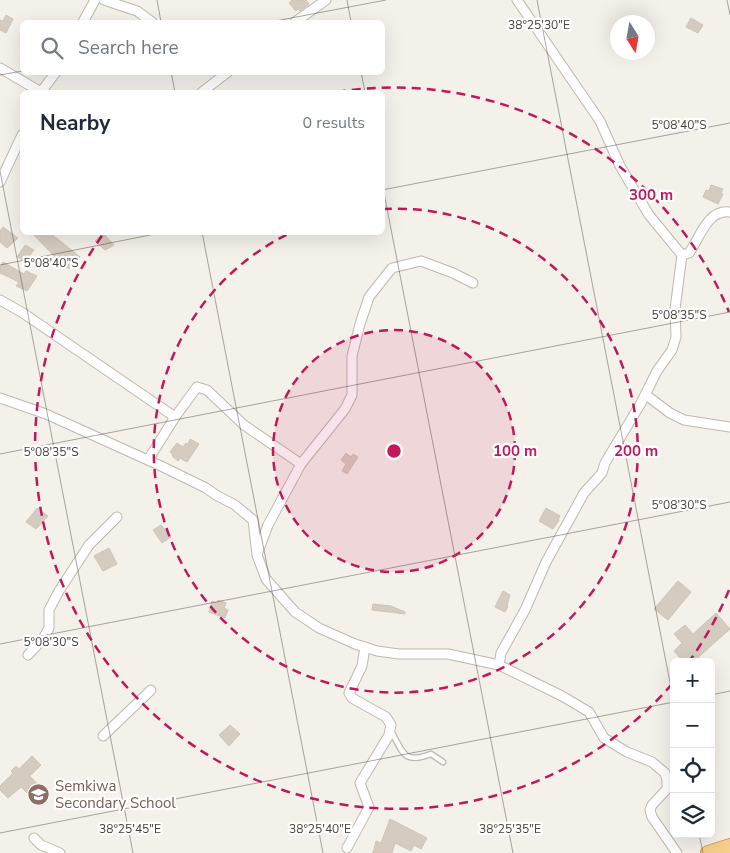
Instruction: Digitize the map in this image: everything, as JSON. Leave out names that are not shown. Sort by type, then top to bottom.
[{"type":"highway","points":[[708,853],[730,846]]},
{"type":"street","points":[[84,20],[95,0]]},
{"type":"street","points":[[104,0],[137,11],[149,20]]},
{"type":"street","points":[[298,20],[326,0]]},
{"type":"street","points":[[499,665],[501,653],[526,610],[546,562],[567,523],[584,493],[602,473],[605,463],[646,395],[657,371],[672,350],[676,337],[674,309],[682,255],[649,215],[620,166],[600,121],[516,0]]},
{"type":"street","points":[[0,68],[38,90]]},
{"type":"street","points":[[42,90],[54,75]]},
{"type":"street","points":[[205,90],[224,75]]},
{"type":"street","points":[[0,182],[20,139]]},
{"type":"street","points":[[682,255],[689,253],[707,222],[717,213],[722,211],[730,212]]},
{"type":"street","points":[[257,555],[268,526],[301,464],[345,409],[352,395],[352,356],[360,324],[369,297],[392,268],[421,261],[473,283]]},
{"type":"street","points":[[0,300],[23,313],[175,417]]},
{"type":"street","points":[[148,460],[175,417],[197,387],[207,390],[244,425],[301,464]]},
{"type":"street","points":[[646,395],[670,414],[684,420],[730,427]]},
{"type":"street","points":[[0,398],[46,414],[148,460],[206,488],[235,505],[253,520],[257,555],[266,579],[295,612],[319,628],[365,647],[399,654],[448,654],[499,665],[562,696],[589,712],[604,738],[627,752],[652,762],[665,773],[667,789],[652,805],[650,810],[652,817],[677,853]]},
{"type":"street","points":[[28,655],[43,639],[49,628],[49,610],[59,591],[89,545],[117,517]]},
{"type":"street","points":[[347,848],[369,807],[360,783],[389,735],[391,725],[386,717],[352,698],[349,693],[362,666],[365,647]]},
{"type":"street","points":[[103,736],[151,690]]},
{"type":"street","points":[[34,838],[41,845],[60,853]]},
{"type":"lane","points":[[390,729],[403,755],[411,758],[424,757],[431,754],[443,762]]},
{"type":"building","points":[[292,0],[306,0],[309,4],[300,11],[298,9],[296,11],[289,3]]},
{"type":"building","points":[[6,15],[13,19],[6,33],[0,30],[0,20],[3,21]]},
{"type":"building","points":[[691,18],[703,25],[698,33],[686,27]]},
{"type":"building","points":[[711,185],[723,189],[721,193],[723,194],[718,204],[703,197],[706,190],[709,191]]},
{"type":"building","points":[[3,227],[18,238],[7,248],[0,242],[0,231]]},
{"type":"building","points":[[34,235],[53,235],[80,257],[69,269]]},
{"type":"building","points":[[101,235],[105,235],[114,245],[105,250],[95,241]]},
{"type":"building","points":[[25,245],[34,250],[25,261],[17,257]]},
{"type":"building","points":[[3,262],[24,274],[26,271],[37,276],[27,291],[16,286],[19,282],[0,273],[0,267]]},
{"type":"building","points":[[190,439],[199,444],[187,462],[180,458],[178,461],[170,452],[177,443],[183,447],[186,443],[188,444]]},
{"type":"building","points":[[346,453],[351,457],[353,454],[358,457],[347,474],[342,471],[346,464],[341,460]]},
{"type":"building","points":[[37,508],[48,516],[36,529],[26,522]]},
{"type":"building","points":[[546,508],[560,516],[553,529],[539,521]]},
{"type":"building","points":[[161,525],[171,537],[162,543],[153,530]]},
{"type":"building","points":[[109,548],[117,564],[103,571],[94,556]]},
{"type":"building","points":[[678,581],[691,592],[668,620],[654,609]]},
{"type":"building","points":[[503,591],[510,595],[505,612],[495,607]]},
{"type":"building","points":[[218,600],[226,603],[224,608],[228,610],[225,618],[209,612],[212,601],[217,603]]},
{"type":"building","points":[[373,604],[391,606],[405,612],[405,614],[372,610]]},
{"type":"building","points":[[716,613],[730,629],[697,658],[680,658],[674,651],[682,643],[674,634],[685,625],[693,634]]},
{"type":"building","points":[[230,725],[240,734],[229,746],[219,735]]},
{"type":"building","points":[[32,756],[41,765],[30,776],[39,786],[29,795],[21,787],[8,798],[0,790],[0,786],[13,773],[11,771],[16,766],[19,769]]},
{"type":"building","points":[[390,819],[427,838],[421,849],[414,845],[411,851],[395,843],[392,853],[373,853],[376,841],[381,843]]},
{"type":"place","name":"Semkiwa Secondary School","points":[[39,795]]}]
